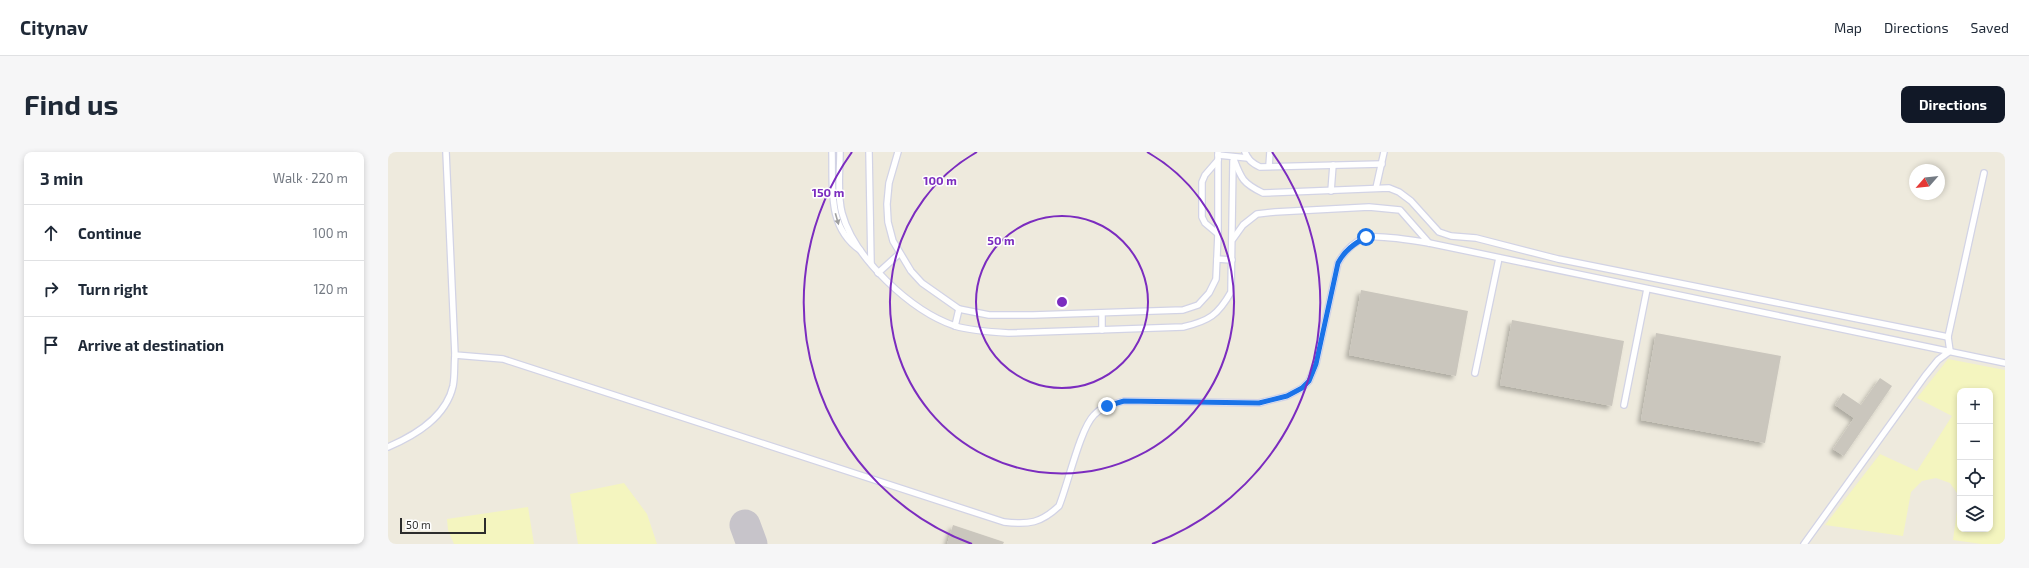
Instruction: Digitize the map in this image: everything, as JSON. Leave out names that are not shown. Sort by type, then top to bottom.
[{"type":"lane","points":[[388,447],[403,441],[424,428],[438,415],[447,402],[453,385],[455,355],[446,152]]},
{"type":"lane","points":[[832,152],[834,207],[836,217],[845,237],[862,252],[878,273],[931,314],[955,326],[1009,334],[1183,326],[1199,323],[1213,317],[1224,305],[1231,292],[1234,157]]},
{"type":"lane","points":[[840,152],[840,205],[842,214],[862,252]]},
{"type":"lane","points":[[869,152],[871,263]]},
{"type":"lane","points":[[898,152],[888,183],[887,204],[888,222],[900,254],[911,271],[922,283],[959,309],[989,315],[1183,310],[1198,305],[1209,294],[1216,279],[1218,234],[1218,156]]},
{"type":"lane","points":[[1245,152],[1253,164],[1260,166],[1382,164]]},
{"type":"lane","points":[[1269,166],[1270,152]]},
{"type":"lane","points":[[1376,188],[1384,152]]},
{"type":"lane","points":[[1218,156],[1248,158]]},
{"type":"lane","points":[[1218,156],[1202,182],[1202,216],[1204,223],[1218,234]]},
{"type":"lane","points":[[1234,157],[1240,177],[1245,183],[1263,193],[1389,188],[1399,192],[1411,201],[1440,232],[1451,236],[1476,238],[1558,260],[1948,337]]},
{"type":"lane","points":[[1331,191],[1333,165]]},
{"type":"lane","points":[[1950,351],[1948,337],[1984,173]]},
{"type":"lane","points":[[1233,239],[1243,224],[1257,214],[1369,207],[1400,210],[1429,243]]},
{"type":"lane","points":[[455,355],[503,359],[996,519],[1020,524],[1038,522],[1050,515],[1059,506],[1084,428],[1094,414],[1107,406],[1124,401],[1259,403],[1287,396],[1302,388],[1312,375],[1316,364],[1338,263],[1343,254],[1354,244],[1366,237],[1429,243],[2005,362]]},
{"type":"lane","points":[[878,273],[900,254]]},
{"type":"lane","points":[[1475,373],[1500,258]]},
{"type":"lane","points":[[1217,259],[1232,260]]},
{"type":"lane","points":[[1624,405],[1647,289]]},
{"type":"lane","points":[[955,326],[959,309]]},
{"type":"lane","points":[[1102,313],[1102,330]]},
{"type":"lane","points":[[1804,544],[1925,376],[1938,360],[1950,351]]},
{"type":"sand","points":[[1948,359],[2005,370],[2005,544],[1982,544],[1953,540],[1957,511],[1957,532],[1993,532],[1993,388],[1957,388],[1957,493],[1950,483],[1936,478],[1922,481],[1911,492],[1903,536],[1825,525],[1880,454],[1917,471],[1952,416],[1917,398]]},
{"type":"sand","points":[[624,483],[647,514],[657,544],[578,544],[570,494]]},
{"type":"sand","points":[[528,507],[534,544],[454,544],[448,530],[447,519]]},
{"type":"building","points":[[1361,290],[1468,311],[1456,376],[1349,355]]},
{"type":"building","points":[[1512,320],[1624,341],[1612,406],[1500,385]]},
{"type":"building","points":[[1656,333],[1781,356],[1765,443],[1641,420]]},
{"type":"building","points":[[1880,378],[1892,386],[1844,456],[1833,449],[1854,418],[1835,405],[1843,393],[1861,405]]},
{"type":"building","points":[[953,525],[1004,542],[1003,544],[947,544]]},
{"type":"taxiway","points":[[745,525],[752,544]]},
{"type":"route","points":[[1107,406],[1124,401],[1259,403],[1287,396],[1302,388],[1309,381],[1316,364],[1322,330],[1338,263],[1343,254],[1354,244],[1366,237]]}]
